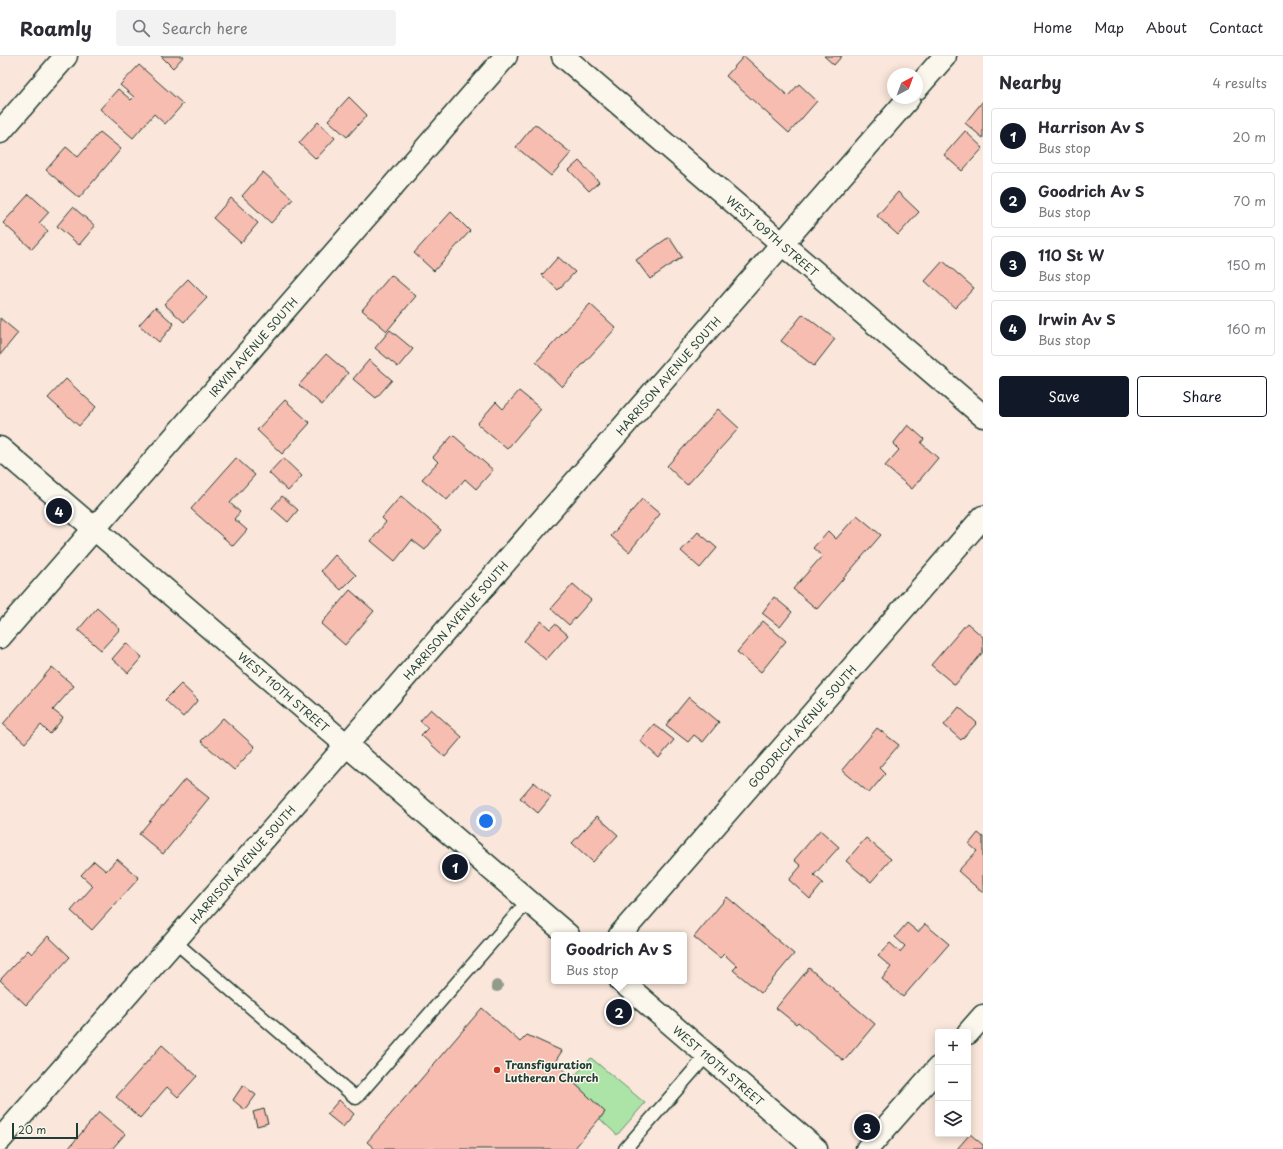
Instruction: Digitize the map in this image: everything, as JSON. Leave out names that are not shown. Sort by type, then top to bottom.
[{"type":"street","points":[[0,132],[66,56]]},
{"type":"street","name":"IRWIN AVENUE SOUTH","points":[[0,637],[95,530],[506,56]]},
{"type":"street","name":"WEST 109TH STREET","points":[[563,56],[983,416]]},
{"type":"street","points":[[923,81],[945,56]]},
{"type":"street","name":"HARRISON AVENUE SOUTH","points":[[0,1140],[347,744],[903,104]]},
{"type":"street","name":"WEST 110TH STREET","points":[[0,448],[564,932]]},
{"type":"street","name":"GOODRICH AVENUE SOUTH","points":[[623,932],[983,517]]},
{"type":"street","name":"WEST 110TH STREET","points":[[624,984],[816,1149]]},
{"type":"street","points":[[971,1030],[983,1016]]},
{"type":"street","points":[[867,1149],[935,1071]]},
{"type":"lane","points":[[174,941],[356,1098],[528,901]]},
{"type":"lane","points":[[625,1149],[707,1055]]},
{"type":"green space","points":[[591,1058],[645,1103],[617,1135],[600,1119],[605,1112],[571,1080]]},
{"type":"building","points":[[161,56],[184,56],[173,68]]},
{"type":"building","points":[[744,56],[788,96],[799,84],[817,101],[789,133],[726,76]]},
{"type":"building","points":[[824,56],[842,56],[834,65]]},
{"type":"building","points":[[139,65],[183,104],[165,124],[154,114],[133,138],[100,109],[118,89],[131,100],[134,97],[120,85]]},
{"type":"building","points":[[349,97],[367,115],[347,137],[328,120]]},
{"type":"building","points":[[983,101],[983,138],[965,123]]},
{"type":"building","points":[[318,122],[335,138],[316,159],[299,143]]},
{"type":"building","points":[[535,124],[571,153],[551,176],[516,147]]},
{"type":"building","points":[[965,131],[983,148],[962,171],[944,155]]},
{"type":"building","points":[[100,132],[121,149],[79,198],[46,170],[66,147],[78,157]]},
{"type":"building","points":[[579,161],[599,182],[589,191],[569,170]]},
{"type":"building","points":[[263,172],[293,199],[271,223],[242,196]]},
{"type":"building","points":[[898,192],[919,212],[898,235],[877,216]]},
{"type":"building","points":[[29,194],[49,212],[39,223],[48,231],[32,249],[3,223]]},
{"type":"building","points":[[231,198],[258,223],[241,243],[213,218]]},
{"type":"building","points":[[73,207],[95,226],[79,245],[57,226]]},
{"type":"building","points":[[451,212],[470,231],[434,271],[414,253]]},
{"type":"building","points":[[669,237],[682,257],[650,279],[636,260]]},
{"type":"building","points":[[558,257],[575,272],[558,290],[542,275]]},
{"type":"building","points":[[943,261],[974,288],[955,308],[925,281]]},
{"type":"building","points":[[391,275],[416,296],[387,331],[362,310]]},
{"type":"building","points":[[188,279],[207,298],[184,322],[164,304]]},
{"type":"building","points":[[590,304],[616,328],[562,387],[536,362]]},
{"type":"building","points":[[155,307],[174,324],[159,342],[139,325]]},
{"type":"building","points":[[803,314],[835,339],[814,366],[781,341]]},
{"type":"building","points":[[0,318],[18,333],[0,355]]},
{"type":"building","points":[[390,330],[413,349],[398,367],[375,348]]},
{"type":"building","points":[[326,354],[348,373],[322,405],[299,385]]},
{"type":"building","points":[[369,360],[392,380],[376,398],[353,379]]},
{"type":"building","points":[[66,379],[96,407],[79,426],[48,398]]},
{"type":"building","points":[[519,391],[541,409],[507,449],[477,424],[496,402],[503,409]]},
{"type":"building","points":[[285,400],[310,423],[282,454],[257,430]]},
{"type":"building","points":[[718,409],[739,428],[687,485],[667,466]]},
{"type":"building","points":[[908,425],[924,439],[921,443],[938,458],[912,489],[885,466],[899,450],[893,444]]},
{"type":"building","points":[[453,435],[493,470],[476,489],[465,479],[447,500],[422,479],[438,462],[433,457]]},
{"type":"building","points":[[236,458],[255,475],[230,503],[240,512],[234,519],[247,530],[233,546],[191,509]]},
{"type":"building","points":[[283,458],[302,476],[288,491],[269,473]]},
{"type":"building","points":[[282,496],[298,510],[288,522],[272,508]]},
{"type":"building","points":[[401,496],[441,530],[425,550],[412,540],[395,561],[371,541],[386,522],[382,518]]},
{"type":"building","points":[[642,499],[660,514],[629,552],[611,536]]},
{"type":"building","points":[[857,515],[881,535],[817,609],[793,589],[822,556],[813,548],[828,531],[836,539]]},
{"type":"building","points":[[698,532],[717,548],[700,568],[681,551]]},
{"type":"building","points":[[335,555],[356,575],[341,590],[321,571]]},
{"type":"building","points":[[573,584],[591,600],[569,625],[551,609]]},
{"type":"building","points":[[350,590],[374,611],[345,645],[321,624]]},
{"type":"building","points":[[774,597],[792,612],[780,627],[762,613]]},
{"type":"building","points":[[97,608],[120,629],[101,650],[78,630]]},
{"type":"building","points":[[541,621],[550,629],[555,624],[568,635],[546,660],[524,641]]},
{"type":"building","points":[[763,621],[786,641],[761,672],[737,652]]},
{"type":"building","points":[[967,623],[983,637],[983,652],[955,685],[931,665]]},
{"type":"building","points":[[126,643],[142,657],[128,673],[112,659]]},
{"type":"building","points":[[52,667],[74,686],[53,710],[63,718],[50,734],[41,725],[25,743],[3,724]]},
{"type":"building","points":[[181,684],[198,700],[183,717],[165,700]]},
{"type":"building","points":[[689,697],[719,722],[703,742],[694,735],[688,742],[666,725]]},
{"type":"building","points":[[959,707],[977,723],[961,740],[944,725]]},
{"type":"building","points":[[431,709],[462,737],[445,757],[421,735],[428,728],[420,721]]},
{"type":"building","points":[[223,718],[255,747],[234,770],[201,741]]},
{"type":"building","points":[[654,724],[674,740],[659,758],[640,741]]},
{"type":"building","points":[[877,728],[899,745],[879,768],[885,774],[869,793],[842,770]]},
{"type":"building","points":[[185,779],[209,798],[163,854],[139,834]]},
{"type":"building","points":[[534,782],[551,797],[538,813],[520,798]]},
{"type":"building","points":[[597,816],[618,835],[593,862],[572,843]]},
{"type":"building","points":[[820,830],[839,847],[814,875],[823,883],[810,899],[789,880],[801,866],[794,860]]},
{"type":"building","points":[[978,833],[983,837],[983,893],[958,871],[977,851],[969,844]]},
{"type":"building","points":[[866,838],[891,859],[871,882],[846,861]]},
{"type":"building","points":[[117,859],[139,878],[92,930],[71,911],[93,886],[81,875],[94,861],[106,871]]},
{"type":"building","points":[[727,897],[794,954],[761,993],[733,970],[737,966],[724,954],[720,958],[694,937]]},
{"type":"building","points":[[907,923],[918,932],[925,924],[949,944],[903,997],[882,979],[891,967],[878,956],[890,943],[900,952],[905,946],[895,937]]},
{"type":"building","points":[[48,936],[70,957],[26,1005],[0,980],[28,950],[32,954]]},
{"type":"building","points":[[809,968],[875,1024],[844,1061],[798,1022],[796,1024],[776,1008]]},
{"type":"building","name":"Transfiguration Lutheran Church","points":[[482,1008],[520,1042],[527,1035],[562,1051],[556,1060],[571,1080],[605,1112],[574,1149],[375,1149],[367,1142]]},
{"type":"building","points":[[162,1045],[197,1076],[178,1097],[167,1087],[140,1118],[116,1097]]},
{"type":"building","points":[[243,1085],[256,1095],[245,1110],[233,1100]]},
{"type":"building","points":[[339,1100],[354,1114],[343,1127],[327,1114]]},
{"type":"building","points":[[264,1109],[268,1123],[257,1126],[253,1112]]},
{"type":"building","points":[[99,1112],[125,1134],[112,1149],[68,1149]]},
{"type":"building","points":[[971,1135],[983,1145],[983,1149],[957,1149],[967,1137],[971,1137]]},
{"type":"place","name":"Irwin Av S","points":[[59,511]]},
{"type":"place","name":"Harrison Av S","points":[[455,867]]},
{"type":"place","name":"Goodrich Av S","points":[[619,1012]]},
{"type":"place","name":"Transfiguration Lutheran Church","points":[[497,1070]]},
{"type":"place","name":"110 St W","points":[[867,1127]]}]
